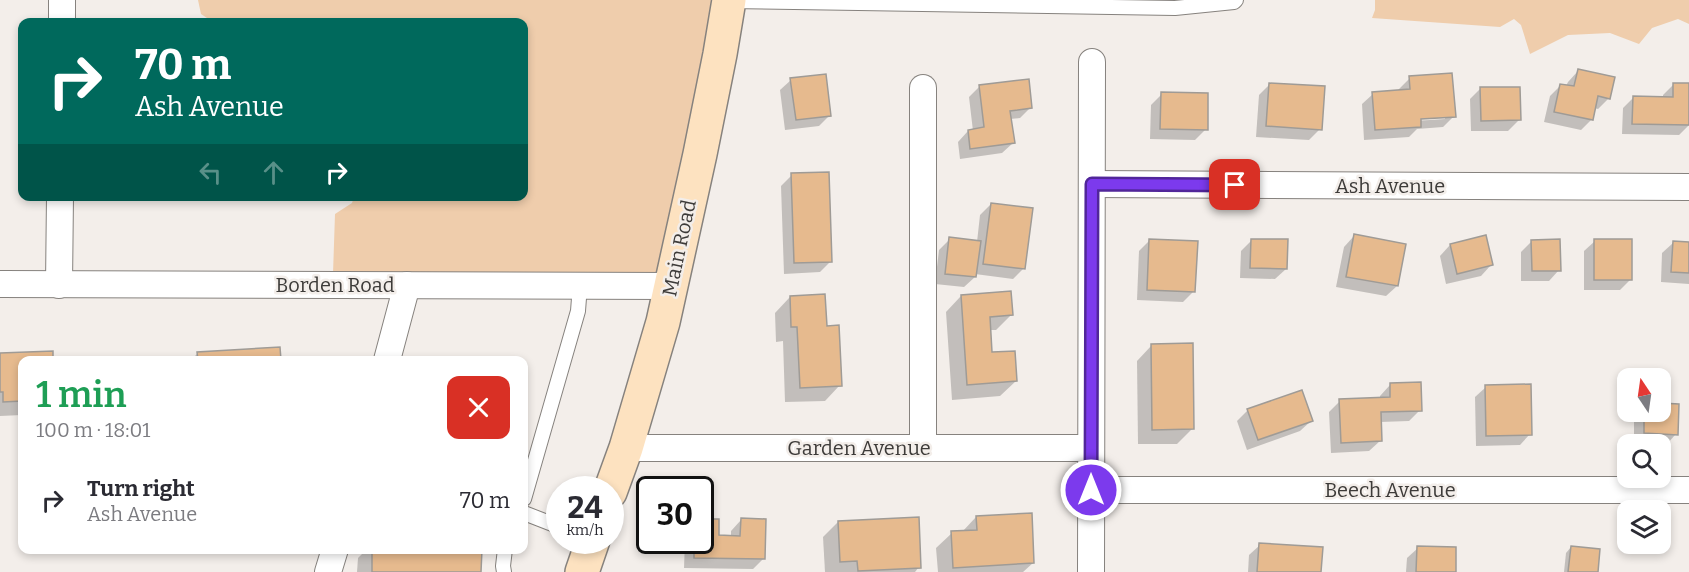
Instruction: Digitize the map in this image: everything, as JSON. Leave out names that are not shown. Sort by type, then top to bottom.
[{"type":"main road","name":"Main Road","points":[[616,476],[663,322],[700,154],[729,0]]},
{"type":"main road","points":[[582,572],[588,554]]},
{"type":"street","points":[[62,0],[62,18]]},
{"type":"street","points":[[1091,572],[1092,62]]},
{"type":"street","points":[[923,88],[923,448]]},
{"type":"street","name":"Ash Avenue","points":[[1092,184],[1689,187]]},
{"type":"street","points":[[59,285],[60,201]]},
{"type":"street","name":"Borden Road","points":[[0,284],[671,286]]},
{"type":"street","points":[[388,356],[407,285]]},
{"type":"street","name":"Garden Avenue","points":[[626,448],[1091,447]]},
{"type":"street","name":"Beech Avenue","points":[[1091,490],[1689,490]]},
{"type":"street","points":[[328,572],[333,554]]},
{"type":"lane","points":[[729,0],[1175,9],[1236,0]]},
{"type":"lane","points":[[528,485],[578,311],[579,285]]},
{"type":"lane","points":[[528,515],[546,522]]},
{"type":"lane","points":[[504,554],[504,572]]},
{"type":"shaded area","points":[[198,0],[728,0],[673,274],[333,274],[335,214],[353,201],[528,201],[528,18],[207,18],[201,14]]},
{"type":"shaded area","points":[[1375,0],[1689,0],[1689,24],[1678,19],[1652,28],[1639,44],[1610,33],[1568,35],[1530,54],[1521,25],[1514,19],[1500,27],[1372,18]]},
{"type":"building","points":[[1578,69],[1615,77],[1610,99],[1598,96],[1593,120],[1554,112],[1560,84],[1574,86]]},
{"type":"building","points":[[1452,73],[1456,117],[1421,119],[1421,127],[1375,130],[1372,92],[1410,89],[1409,76]]},
{"type":"building","points":[[826,74],[831,116],[796,120],[790,78]]},
{"type":"building","points":[[1029,79],[1032,108],[1010,111],[1015,143],[970,149],[968,130],[984,127],[979,85]]},
{"type":"building","points":[[1269,83],[1325,86],[1322,130],[1266,126]]},
{"type":"building","points":[[1673,83],[1689,83],[1689,125],[1632,124],[1633,96],[1673,97]]},
{"type":"building","points":[[1480,87],[1520,87],[1521,120],[1481,121]]},
{"type":"building","points":[[1161,92],[1208,93],[1208,130],[1160,129]]},
{"type":"building","points":[[829,172],[832,262],[794,263],[791,173]]},
{"type":"building","points":[[991,203],[1033,208],[1025,269],[983,264]]},
{"type":"building","points":[[1354,234],[1406,244],[1398,286],[1346,277]]},
{"type":"building","points":[[1486,235],[1493,265],[1457,274],[1450,244]]},
{"type":"building","points":[[949,237],[981,241],[976,277],[945,274]]},
{"type":"building","points":[[1149,239],[1198,241],[1195,292],[1147,290]]},
{"type":"building","points":[[1251,239],[1288,239],[1287,269],[1250,268]]},
{"type":"building","points":[[1560,239],[1561,271],[1532,271],[1531,240]]},
{"type":"building","points":[[1594,239],[1632,239],[1632,280],[1594,280]]},
{"type":"building","points":[[1673,241],[1689,242],[1689,273],[1671,272]]},
{"type":"building","points":[[1011,291],[1013,315],[990,317],[992,352],[1015,351],[1017,381],[967,385],[961,295]]},
{"type":"building","points":[[825,294],[827,326],[839,325],[842,386],[800,388],[797,327],[791,327],[790,296]]},
{"type":"building","points":[[1193,343],[1194,429],[1152,430],[1151,344]]},
{"type":"building","points":[[280,347],[281,356],[198,356],[197,352]]},
{"type":"building","points":[[53,351],[53,356],[18,356],[18,401],[3,402],[3,392],[0,392],[0,353]]},
{"type":"building","points":[[1421,382],[1422,411],[1381,412],[1382,441],[1341,443],[1339,399],[1390,397],[1390,383]]},
{"type":"building","points":[[1531,384],[1532,435],[1486,436],[1485,385]]},
{"type":"building","points":[[1302,390],[1313,421],[1258,440],[1247,409]]},
{"type":"building","points":[[1671,404],[1679,404],[1678,435],[1644,433],[1644,422],[1671,422]]},
{"type":"building","points":[[1032,513],[1034,563],[953,568],[951,531],[977,530],[976,516]]},
{"type":"building","points":[[919,517],[921,568],[858,571],[857,561],[840,562],[838,521]]},
{"type":"building","points":[[741,518],[766,519],[765,559],[694,558],[694,554],[714,554],[714,519],[719,519],[719,535],[740,536]]},
{"type":"building","points":[[1259,543],[1323,547],[1321,572],[1257,572]]},
{"type":"building","points":[[1417,546],[1456,547],[1456,572],[1416,572]]},
{"type":"building","points":[[1571,546],[1600,549],[1598,572],[1568,572]]},
{"type":"building","points":[[372,554],[482,554],[481,572],[372,572]]},
{"type":"route","points":[[1091,490],[1092,184],[1235,185]]}]
